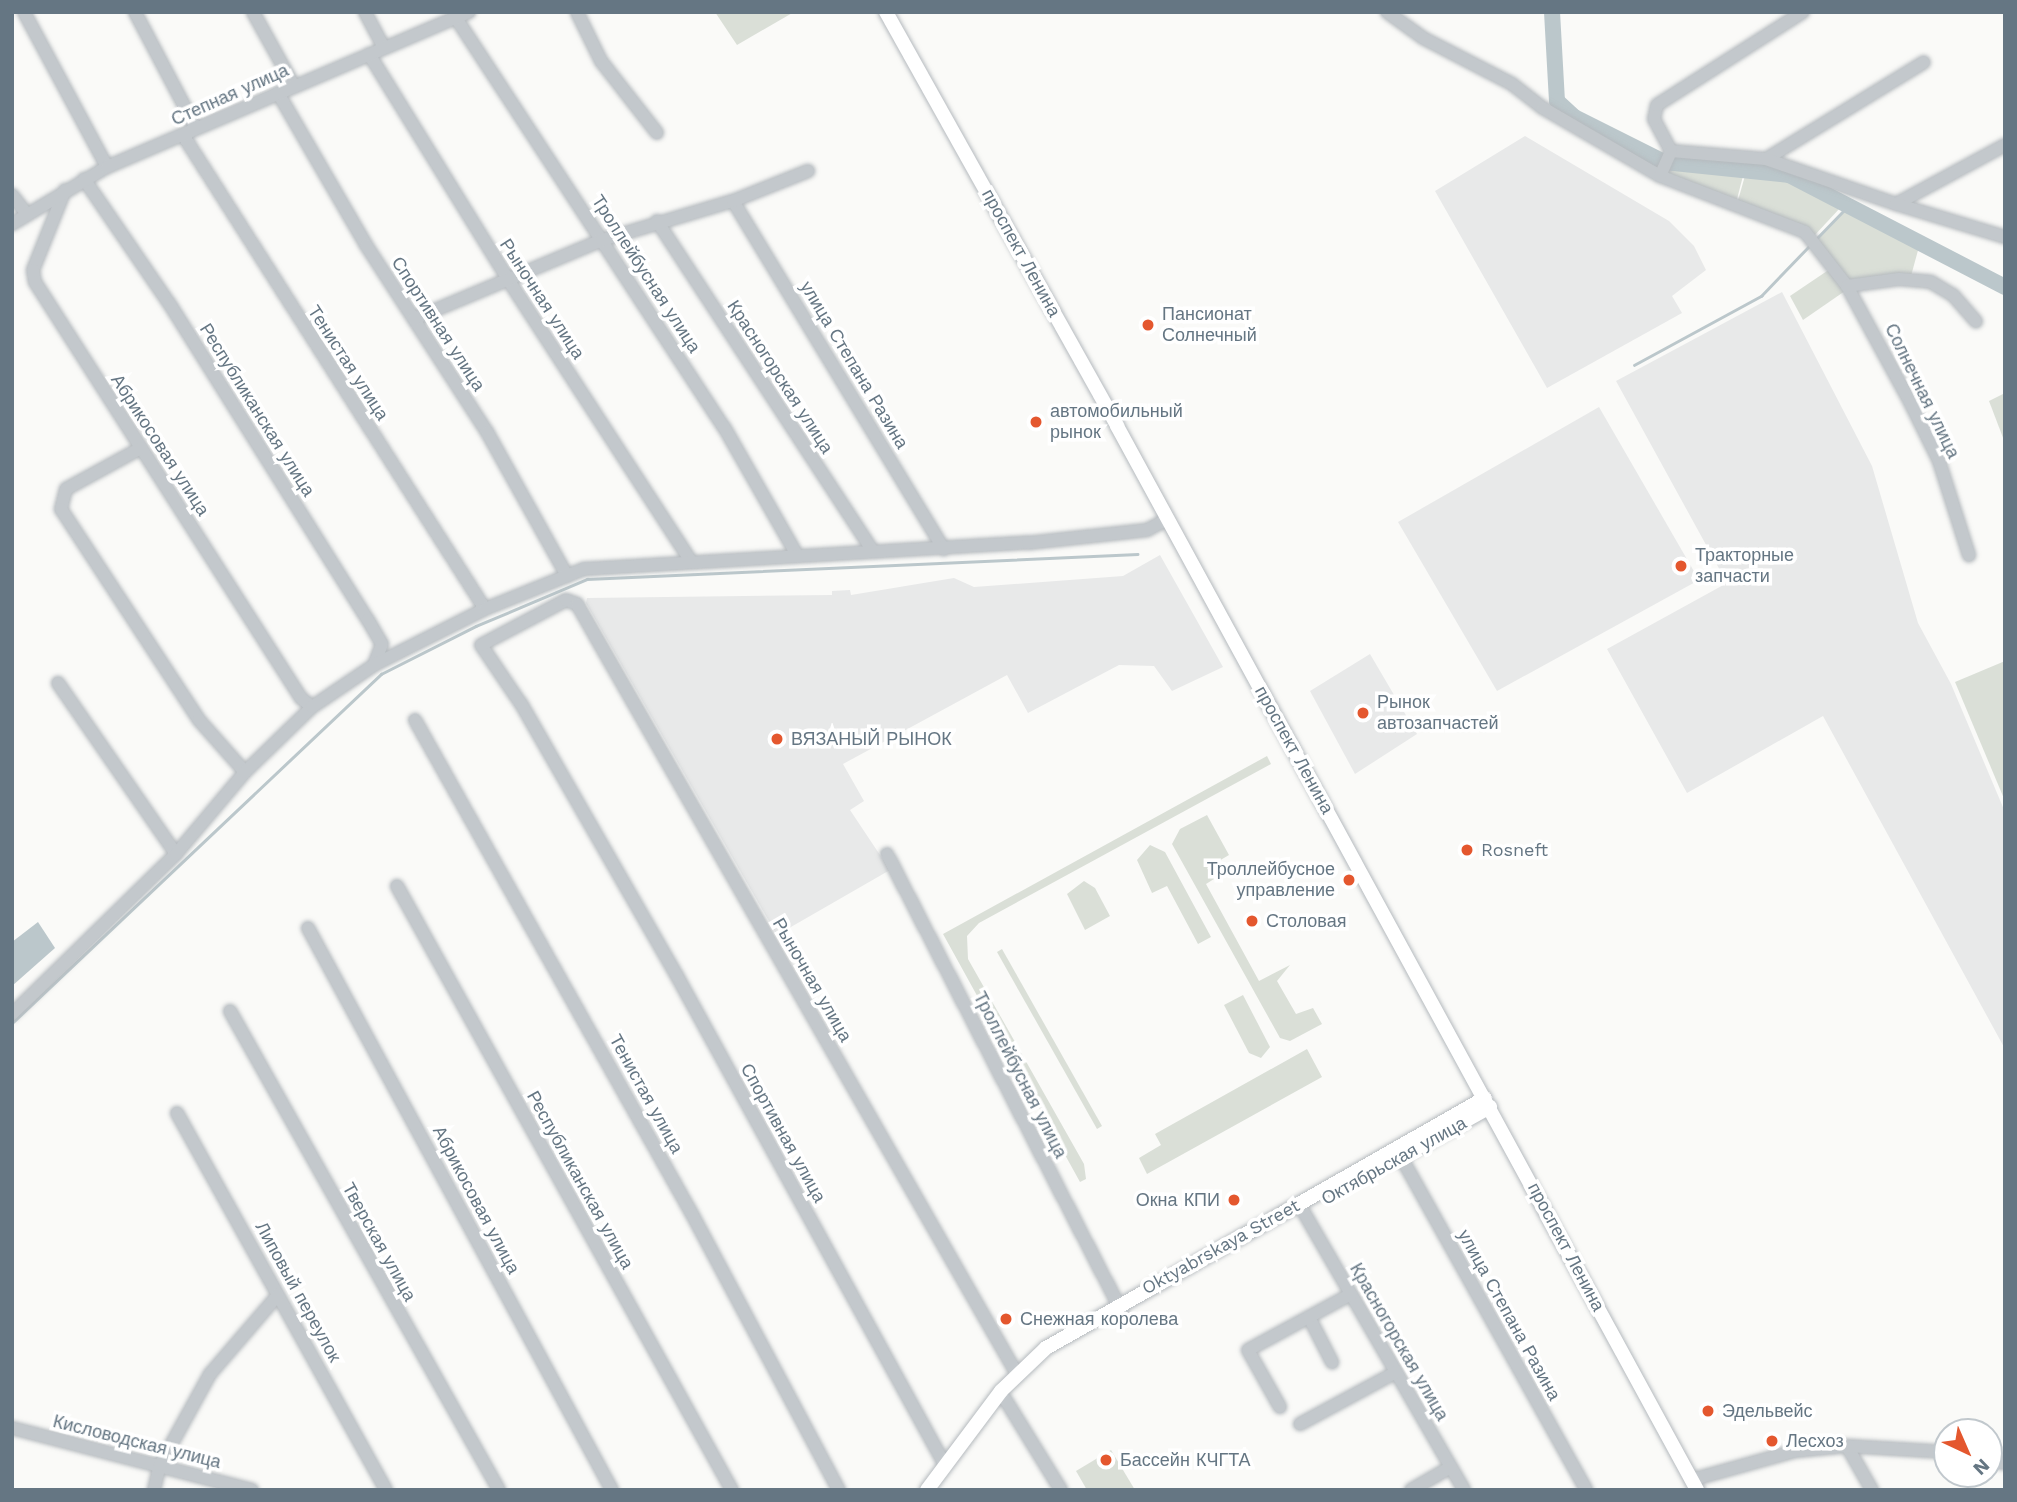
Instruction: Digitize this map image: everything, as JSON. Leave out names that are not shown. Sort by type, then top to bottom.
[{"type":"main road","name":"проспект Ленина","points":[[886,12],[1168,519],[1694,1485]]},
{"type":"main road","name":"Oktyabrskaya Street","points":[[927,1490],[1017,1374],[1046,1348],[1399,1153],[1411,1140],[1487,1102]]},
{"type":"main road","name":"Октябрьская улица","points":[[938,1490],[1005,1399],[1052,1353],[1120,1308],[1303,1211],[1487,1102]]},
{"type":"street","points":[[24,12],[107,167]]},
{"type":"street","points":[[135,12],[196,128]]},
{"type":"street","points":[[253,12],[294,86]]},
{"type":"street","points":[[365,12],[384,47]]},
{"type":"street","name":"Степная улица","points":[[12,224],[107,167],[469,12]]},
{"type":"street","points":[[577,12],[601,61],[657,133]]},
{"type":"street","points":[[1387,12],[1423,38],[1511,84],[1543,108],[1662,172],[1671,151]]},
{"type":"street","points":[[1671,151],[1654,120],[1657,105],[1803,12]]},
{"type":"street","name":"Троллейбусная улица","points":[[456,18],[724,427],[797,555]]},
{"type":"street","name":"Рыночная улица","points":[[369,54],[509,281],[691,561]]},
{"type":"street","points":[[1766,159],[1924,62]]},
{"type":"street","name":"Спортивная улица","points":[[278,93],[414,319],[487,432],[567,576]]},
{"type":"street","name":"Тенистая улица","points":[[183,135],[485,609]]},
{"type":"street","points":[[1896,204],[2005,145]]},
{"type":"street","points":[[1671,151],[1766,159],[1896,204],[2005,237]]},
{"type":"street","points":[[414,319],[602,240],[657,221],[733,201],[808,171]]},
{"type":"street","name":"Солнечная улица","points":[[1662,172],[1805,232],[1821,250],[1847,286],[1939,461],[1969,555]]},
{"type":"street","name":"Республиканская улица","points":[[84,179],[169,303],[368,620],[382,644],[374,665]]},
{"type":"street","name":"Абрикосовая улица","points":[[65,190],[33,278],[301,698],[312,707]]},
{"type":"street","points":[[12,195],[27,214]]},
{"type":"street","name":"улица Степана Разина","points":[[733,201],[944,549]]},
{"type":"street","name":"Красногорская улица","points":[[657,221],[873,551]]},
{"type":"street","points":[[1847,286],[1899,279],[1931,282],[1953,295],[1976,321]]},
{"type":"street","points":[[141,448],[66,488],[61,509],[199,720],[245,772]]},
{"type":"street","points":[[12,1014],[176,854],[245,772],[312,707],[374,665],[485,609],[584,569],[797,555],[944,549],[1147,530],[1168,519]]},
{"type":"street","name":"Спортивная улица","points":[[577,604],[566,600],[481,645],[587,818],[944,1465]]},
{"type":"street","name":"Рыночная улица","points":[[577,604],[1017,1374]]},
{"type":"street","points":[[58,683],[176,854]]},
{"type":"street","name":"Тенистая улица","points":[[415,720],[692,1214],[839,1490]]},
{"type":"street","name":"Троллейбусная улица","points":[[887,854],[1120,1308]]},
{"type":"street","name":"Республиканская улица","points":[[397,886],[732,1490]]},
{"type":"street","name":"Абрикосовая улица","points":[[308,928],[612,1490]]},
{"type":"street","name":"Тверская улица","points":[[230,1011],[493,1486]]},
{"type":"street","name":"Липовый переулок","points":[[177,1112],[386,1490]]},
{"type":"street","name":"улица Степана Разина","points":[[1399,1153],[1586,1490]]},
{"type":"street","name":"Красногорская улица","points":[[1303,1211],[1464,1490]]},
{"type":"street","points":[[1280,1407],[1248,1350],[1351,1294]]},
{"type":"street","points":[[154,1490],[160,1465],[210,1374],[277,1296]]},
{"type":"street","points":[[1309,1317],[1332,1362]]},
{"type":"street","points":[[1300,1424],[1396,1372]]},
{"type":"street","points":[[1005,1399],[1061,1490]]},
{"type":"street","name":"Кисловодская улица","points":[[12,1428],[252,1490]]},
{"type":"street","points":[[1847,1446],[1872,1490]]},
{"type":"street","points":[[1694,1485],[1795,1451],[1847,1446],[1933,1451]]},
{"type":"street","points":[[1411,1490],[1451,1467]]},
{"type":"shaded area","points":[[715,12],[794,12],[737,45]]},
{"type":"shaded area","points":[[1525,136],[1669,221],[1694,246],[1706,270],[1672,296],[1682,313],[1547,388],[1435,191]]},
{"type":"shaded area","points":[[1670,163],[1744,172],[1736,203],[1663,174]]},
{"type":"shaded area","points":[[1746,172],[1789,179],[1840,208],[1814,236],[1737,204]]},
{"type":"shaded area","points":[[1846,210],[1920,243],[1911,276],[1848,282],[1816,241]]},
{"type":"shaded area","points":[[1830,269],[1845,291],[1803,320],[1790,296]]},
{"type":"shaded area","points":[[1782,292],[1872,466],[1918,623],[1951,684],[2005,812],[2005,1049],[1823,716],[1687,793],[1607,649],[1727,583],[1616,381]]},
{"type":"shaded area","points":[[2005,393],[2005,443],[1989,401]]},
{"type":"shaded area","points":[[1599,407],[1699,580],[1497,691],[1398,522]]},
{"type":"shaded area","name":"ВЯЗАНЫЙ РЫНОК","points":[[1160,555],[1223,667],[1172,691],[1154,666],[1119,665],[1028,713],[1007,675],[843,764],[864,801],[850,810],[890,870],[777,935],[586,603],[587,598],[832,595],[832,591],[850,590],[851,595],[954,578],[974,587],[1123,576]]},
{"type":"shaded area","name":"Рынок автозапчастей","points":[[1370,654],[1417,734],[1355,774],[1310,691]]},
{"type":"shaded area","points":[[2005,661],[2005,801],[1955,682]]},
{"type":"shaded area","points":[[1267,756],[1271,764],[979,923],[967,936],[968,959],[1084,1164],[1086,1179],[1080,1182],[943,934]]},
{"type":"shaded area","points":[[1207,815],[1229,855],[1207,868],[1214,879],[1206,884],[1259,981],[1290,965],[1277,981],[1296,1014],[1313,1008],[1322,1024],[1290,1041],[1280,1038],[1172,844],[1180,829]]},
{"type":"shaded area","points":[[1150,845],[1165,852],[1211,937],[1198,944],[1167,886],[1152,893],[1137,860]]},
{"type":"shaded area","points":[[1084,881],[1095,888],[1110,916],[1085,930],[1067,894]]},
{"type":"shaded area","points":[[38,922],[55,948],[12,986],[12,942]]},
{"type":"shaded area","points":[[1002,949],[1102,1126],[1097,1129],[997,952]]},
{"type":"shaded area","points":[[1243,995],[1270,1047],[1261,1058],[1249,1053],[1224,1005]]},
{"type":"shaded area","points":[[1307,1049],[1322,1077],[1147,1174],[1139,1158],[1161,1145],[1155,1134]]},
{"type":"shaded area","name":"Бассейн КЧГТА","points":[[1111,1450],[1135,1490],[1087,1490],[1076,1471]]},
{"type":"waterway","points":[[1552,12],[1557,101],[1574,117],[1664,162],[1789,175],[2005,287]]},
{"type":"waterway","points":[[1816,239],[1846,208]]},
{"type":"waterway","points":[[1634,365],[1761,296],[1811,244]]},
{"type":"waterway","points":[[12,1023],[381,674],[476,626],[587,579],[1137,554]]},
{"type":"place","name":"Пансионат Солнечный","points":[[1148,325]]},
{"type":"place","name":"автомобильный рынок","points":[[1036,422]]},
{"type":"place","name":"Тракторные запчасти","points":[[1681,566]]},
{"type":"place","name":"Рынок автозапчастей","points":[[1363,713]]},
{"type":"place","name":"ВЯЗАНЫЙ РЫНОК","points":[[777,739]]},
{"type":"place","name":"Rosneft","points":[[1467,850]]},
{"type":"place","name":"Троллейбусное управление","points":[[1349,880]]},
{"type":"place","name":"Столовая","points":[[1252,921]]},
{"type":"place","name":"Окна КПИ","points":[[1234,1200]]},
{"type":"place","name":"Снежная королева","points":[[1006,1319]]},
{"type":"place","name":"Эдельвейс","points":[[1708,1411]]},
{"type":"place","name":"Лесхоз","points":[[1772,1441]]},
{"type":"place","name":"Бассейн КЧГТА","points":[[1106,1460]]}]
